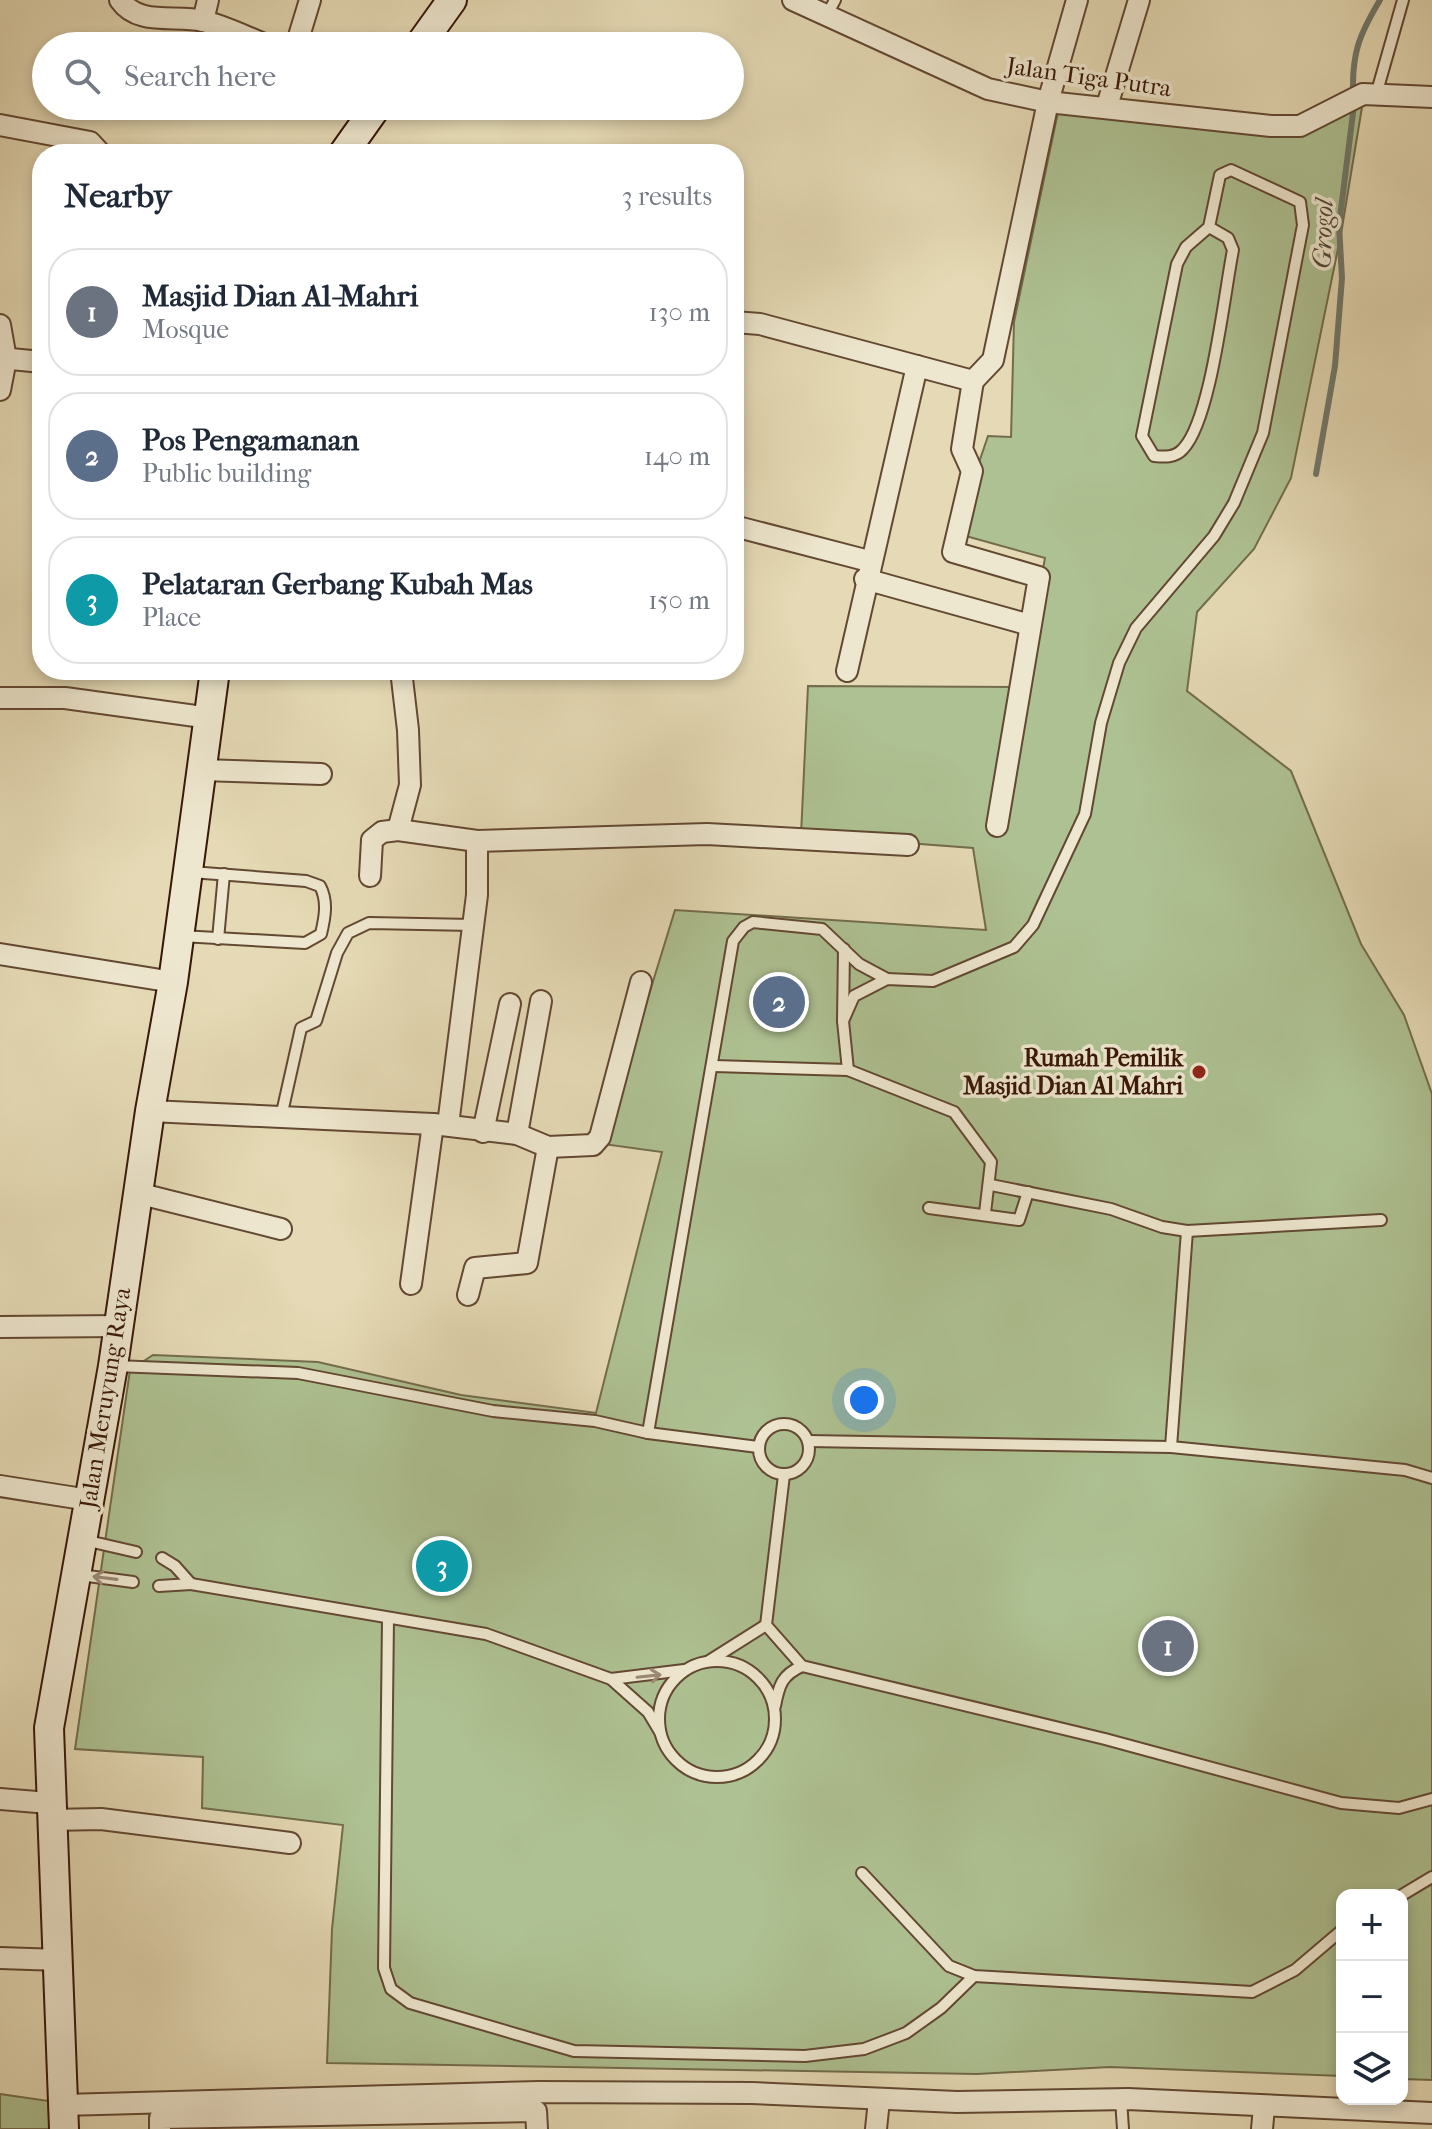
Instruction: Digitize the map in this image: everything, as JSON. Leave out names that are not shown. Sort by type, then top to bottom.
[{"type":"main road","points":[[429,32],[452,0]]},
{"type":"main road","points":[[350,144],[367,120]]},
{"type":"main road","name":"Jalan Meruyung Raya","points":[[63,2117],[60,1960],[50,1812],[49,1728],[113,1366],[137,1193],[173,982],[214,680]]},
{"type":"street","points":[[120,0],[127,9],[143,16],[203,21],[232,32]]},
{"type":"street","points":[[203,21],[208,0]]},
{"type":"street","points":[[300,32],[310,0]]},
{"type":"street","name":"Jalan Tiga Putra","points":[[793,0],[831,8],[988,89],[1048,102],[1271,126],[1300,126],[1342,102],[1370,94]]},
{"type":"street","points":[[997,826],[1038,575],[953,552],[972,471],[962,449],[973,381],[993,360],[1048,102],[1077,0]]},
{"type":"street","points":[[1107,106],[1139,0]]},
{"type":"street","points":[[1370,94],[1432,97]]},
{"type":"street","points":[[0,125],[92,144]]},
{"type":"street","points":[[744,323],[760,324],[973,381]]},
{"type":"street","points":[[0,325],[3,359],[0,390]]},
{"type":"street","points":[[3,359],[32,361]]},
{"type":"street","points":[[847,671],[867,570],[901,444],[917,366]]},
{"type":"street","points":[[744,529],[1030,625]]},
{"type":"street","points":[[398,830],[410,785],[402,680]]},
{"type":"street","points":[[0,698],[65,698],[210,718]]},
{"type":"street","points":[[202,770],[321,774]]},
{"type":"street","points":[[370,876],[372,840],[382,832],[398,830],[477,841],[707,834],[908,845]]},
{"type":"street","points":[[411,1284],[441,1125],[473,925],[477,841]]},
{"type":"street","points":[[0,954],[173,982]]},
{"type":"street","points":[[150,1111],[441,1125],[517,1134],[548,1147],[593,1145],[600,1137],[641,982]]},
{"type":"street","points":[[517,1134],[541,1001]]},
{"type":"street","points":[[483,1132],[510,1004]]},
{"type":"street","points":[[468,1295],[475,1268],[527,1263],[548,1147]]},
{"type":"street","points":[[137,1193],[281,1229]]},
{"type":"street","points":[[0,1327],[119,1326]]},
{"type":"street","points":[[0,1486],[89,1500]]},
{"type":"street","points":[[0,1799],[50,1812],[290,1843]]},
{"type":"street","points":[[0,1958],[60,1960]]},
{"type":"street","points":[[63,2117],[539,2092],[752,2093],[879,2100],[1121,2099],[1264,2107],[1325,2120],[1432,2113]]},
{"type":"street","points":[[876,2129],[879,2100]]},
{"type":"street","points":[[1262,2129],[1264,2107]]},
{"type":"street","points":[[160,2129],[160,2118],[536,2111],[537,2129]]},
{"type":"lane","points":[[1370,94],[1403,0]]},
{"type":"lane","points":[[648,1433],[714,1066],[733,941],[744,927],[753,922],[822,929],[859,964],[887,979],[933,981],[1014,947],[1033,925],[1085,814],[1101,723],[1136,628],[1214,536],[1246,475],[1263,433],[1303,225],[1300,202],[1274,187],[1226,170],[1220,175],[1209,227],[1186,247],[1177,264],[1142,436],[1154,456],[1166,458],[1181,452],[1199,425],[1233,250],[1228,238],[1209,227]]},
{"type":"lane","points":[[179,936],[305,943],[321,934],[325,914],[325,895],[320,886],[292,878],[189,872]]},
{"type":"lane","points":[[218,939],[224,874]]},
{"type":"lane","points":[[281,1117],[301,1028],[316,1021],[337,953],[348,933],[369,923],[473,925]]},
{"type":"lane","points":[[844,949],[843,1021],[848,1070]]},
{"type":"lane","points":[[843,1021],[854,996],[887,979]]},
{"type":"lane","points":[[714,1066],[848,1070],[954,1112],[991,1162],[991,1185],[985,1213]]},
{"type":"lane","points":[[991,1185],[1111,1209],[1162,1227],[1187,1231],[1381,1220]]},
{"type":"lane","points":[[929,1208],[985,1213],[1019,1220],[1028,1192]]},
{"type":"lane","points":[[1171,1447],[1187,1231]]},
{"type":"lane","points":[[113,1366],[298,1373],[493,1411],[595,1421],[648,1433],[758,1447]]},
{"type":"lane","points":[[787,1424],[800,1429],[808,1441],[810,1453],[805,1464],[796,1472],[784,1475],[769,1470],[760,1459],[758,1447],[763,1434],[774,1426],[787,1424]]},
{"type":"lane","points":[[808,1441],[1171,1447],[1405,1470],[1432,1478]]},
{"type":"lane","points":[[784,1475],[766,1625],[802,1666],[1105,1739],[1341,1803],[1399,1808],[1432,1799]]},
{"type":"lane","points":[[82,1540],[136,1552]]},
{"type":"lane","points":[[162,1558],[175,1566],[191,1584]]},
{"type":"lane","points":[[76,1575],[133,1582]]},
{"type":"lane","points":[[159,1586],[191,1584],[486,1634],[611,1679],[648,1712],[669,1753],[686,1768],[707,1776],[729,1776],[750,1767],[766,1751],[775,1731],[779,1683],[788,1672],[802,1666]]},
{"type":"lane","points":[[388,1619],[384,1968],[391,1989],[410,2003],[574,2051],[805,2056],[864,2049],[906,2033],[941,2008],[974,1976]]},
{"type":"lane","points":[[611,1679],[686,1669],[708,1662],[766,1625]]},
{"type":"lane","points":[[708,1662],[730,1662],[751,1671],[766,1687],[775,1708]]},
{"type":"lane","points":[[660,1732],[658,1714],[663,1696],[686,1669]]},
{"type":"lane","points":[[862,1873],[949,1966],[974,1976],[1252,1992],[1295,1970],[1336,1935]]},
{"type":"lane","points":[[1408,1891],[1432,1877]]},
{"type":"lane","points":[[1121,2099],[1123,2129]]},
{"type":"green space","points":[[1365,89],[1341,234],[1291,478],[1254,549],[1197,612],[1187,691],[1291,771],[1361,944],[1404,1015],[1432,1094],[1432,2080],[1408,2079],[1408,1889],[1336,1889],[1336,2076],[1110,2067],[977,2074],[327,2063],[332,1929],[343,1825],[202,1808],[203,1757],[75,1749],[130,1370],[153,1355],[318,1362],[461,1395],[596,1413],[662,1152],[603,1144],[675,910],[986,930],[973,848],[801,835],[808,686],[1022,687],[1045,558],[955,533],[988,436],[1011,437],[1014,322],[1058,112],[1289,125]]},
{"type":"green space","points":[[0,2094],[49,2101],[49,2129],[0,2129]]},
{"type":"waterway","name":"Grogol","points":[[1353,93],[1358,45],[1380,0]]},
{"type":"waterway","name":"Grogol","points":[[1316,474],[1335,366],[1342,278],[1339,225],[1354,105]]},
{"type":"place","name":"Pos Pengamanan","points":[[779,1002]]},
{"type":"place","name":"Rumah Pemilik Masjid Dian Al Mahri","points":[[1199,1072]]},
{"type":"place","name":"Pelataran Gerbang Kubah Mas","points":[[442,1566]]},
{"type":"place","name":"Masjid Dian Al-Mahri","points":[[1168,1646]]}]
